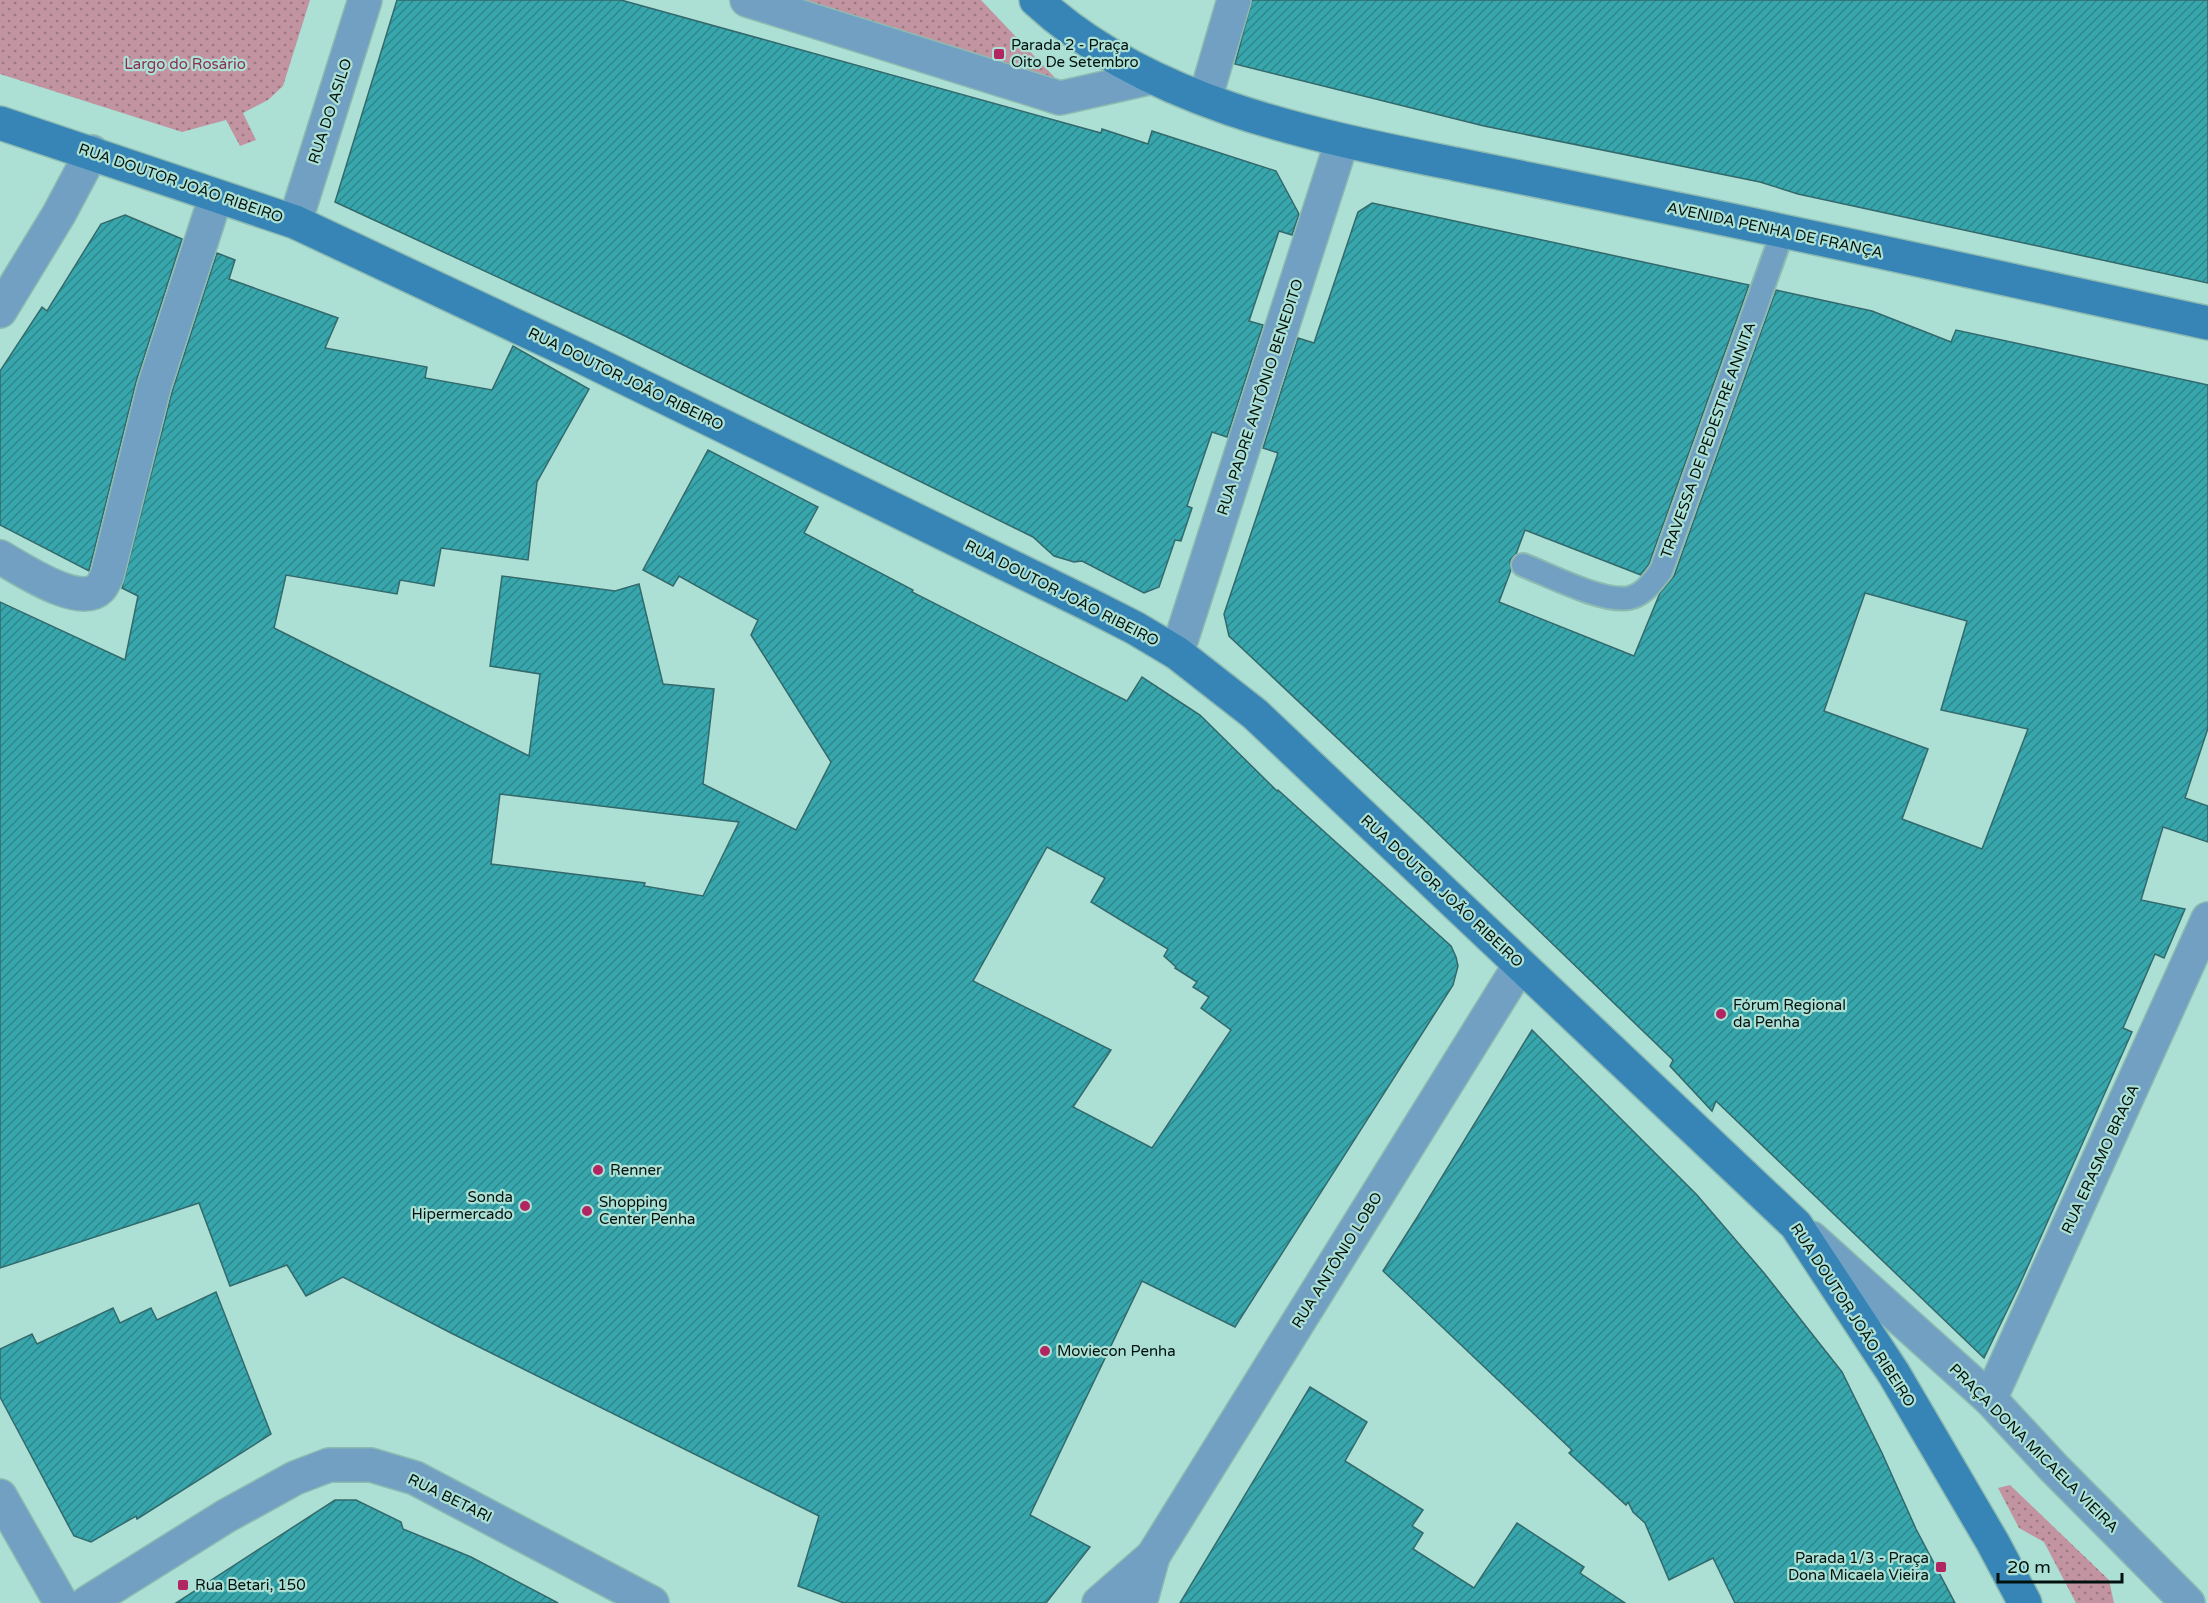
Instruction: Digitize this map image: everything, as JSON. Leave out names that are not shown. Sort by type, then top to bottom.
[{"type":"main road","name":"AVENIDA PENHA DE FRANÇA","points":[[1036,0],[1066,27],[1149,78],[1205,99],[1342,141],[1783,231],[2208,322]]},
{"type":"main road","name":"RUA DOUTOR JOÃO RIBEIRO","points":[[0,123],[295,222],[654,392],[1090,605],[1135,628],[1176,653],[1254,714],[1796,1225],[1894,1374],[2025,1603]]},
{"type":"street","name":"RUA DO ASILO","points":[[295,222],[365,0]]},
{"type":"street","points":[[747,0],[1060,98],[1149,78]]},
{"type":"street","points":[[1205,99],[1234,0]]},
{"type":"street","name":"RUA PADRE ANTÔNIO BENEDITO","points":[[1176,653],[1342,141]]},
{"type":"street","points":[[0,311],[59,214],[92,152]]},
{"type":"street","points":[[0,557],[64,591],[85,595],[99,590],[107,576],[154,387],[216,196]]},
{"type":"street","name":"RUA ERASMO BRAGA","points":[[1990,1399],[2208,919]]},
{"type":"street","name":"RUA ANTÔNIO LOBO","points":[[1140,1603],[1153,1556],[1520,965]]},
{"type":"street","name":"PRAÇA DONA MICAELA VIEIRA","points":[[1796,1225],[1990,1399],[2053,1467],[2188,1603]]},
{"type":"street","name":"RUA BETARI","points":[[87,1603],[226,1516],[295,1478],[329,1466],[371,1465],[415,1478],[652,1603]]},
{"type":"street","points":[[0,1496],[61,1603]]},
{"type":"street","name":"RUA ANTÔNIO LOBO","points":[[1099,1603],[1153,1556]]},
{"type":"lane","name":"TRAVESSA DE PEDESTRE ANNITA","points":[[1523,565],[1613,599],[1630,598],[1645,591],[1661,572],[1783,231]]},
{"type":"green space","name":"Largo do Rosário","points":[[0,0],[310,0],[283,86],[268,100],[243,113],[256,140],[240,146],[226,120],[182,132],[0,74]]},
{"type":"green space","points":[[782,0],[981,0],[1059,82]]},
{"type":"green space","points":[[2010,1485],[2109,1580],[2114,1603],[2076,1603],[2044,1542],[2019,1528],[1998,1488]]},
{"type":"building","points":[[397,0],[621,0],[1101,133],[1102,129],[1148,144],[1152,131],[1276,171],[1299,214],[1292,235],[1279,231],[1249,321],[1263,325],[1227,437],[1212,432],[1187,506],[1192,508],[1181,541],[1175,540],[1159,587],[1144,593],[1082,561],[1074,562],[1054,556],[1033,537],[621,334],[335,202]]},
{"type":"building","points":[[1252,0],[2208,0],[2208,283],[1798,194],[1760,182],[1484,126],[1235,64]]},
{"type":"building","points":[[1372,203],[1749,285],[1649,564],[1641,575],[1525,530],[1516,554],[1510,560],[1511,570],[1499,602],[1634,656],[1660,593],[1674,576],[1776,290],[1872,311],[1951,342],[1956,330],[2208,385],[2208,728],[2185,798],[2208,806],[2208,842],[2163,827],[2141,900],[2185,909],[2164,958],[2155,954],[2123,1028],[2132,1032],[2019,1286],[1984,1358],[1716,1101],[1712,1111],[1670,1066],[1673,1060],[1229,636],[1224,614],[1278,453],[1263,448],[1298,338],[1314,343],[1358,212]],"holes":[[[1865,593],[1967,621],[1941,710],[2028,729],[1982,849],[1902,819],[1928,749],[1824,711]]]},
{"type":"building","points":[[125,215],[182,239],[136,382],[89,571],[0,525],[0,371],[42,307],[47,311],[101,224]]},
{"type":"building","points":[[217,253],[235,260],[229,279],[338,318],[325,348],[427,367],[425,378],[492,390],[513,346],[589,389],[537,482],[528,560],[441,548],[434,586],[400,580],[397,594],[286,575],[274,628],[529,756],[540,674],[490,666],[502,576],[615,591],[639,584],[663,684],[714,689],[703,784],[796,830],[831,762],[751,635],[758,620],[679,576],[673,586],[643,570],[708,450],[818,507],[804,533],[913,590],[912,592],[1127,701],[1142,677],[1200,715],[1277,791],[1451,946],[1458,966],[1453,985],[1235,1327],[1142,1281],[1030,1515],[1090,1547],[1046,1603],[844,1603],[798,1586],[819,1516],[343,1277],[306,1296],[287,1265],[230,1286],[199,1203],[0,1268],[0,602],[125,660],[138,596],[122,588],[172,392]],"holes":[[[500,794],[660,813],[739,822],[703,896],[644,886],[645,883],[491,864]],[[1047,847],[1105,878],[1091,902],[1168,949],[1164,956],[1175,968],[1197,982],[1193,987],[1209,997],[1201,1008],[1231,1030],[1152,1148],[1073,1107],[1111,1050],[973,981]]]},
{"type":"building","points":[[1532,1030],[1697,1195],[1764,1273],[1842,1372],[1916,1529],[1955,1603],[1735,1603],[1713,1558],[1669,1580],[1645,1523],[1633,1512],[1628,1502],[1626,1505],[1569,1453],[1572,1450],[1383,1271]]},
{"type":"building","points":[[216,1292],[271,1434],[137,1519],[136,1516],[91,1542],[74,1536],[0,1397],[0,1349],[32,1334],[37,1344],[113,1308],[120,1323],[151,1308],[157,1320]]},
{"type":"building","points":[[1310,1387],[1367,1422],[1345,1461],[1423,1510],[1412,1526],[1423,1533],[1413,1549],[1474,1588],[1517,1523],[1584,1567],[1580,1573],[1625,1603],[1180,1603]]},
{"type":"building","points":[[335,1500],[356,1500],[401,1522],[403,1529],[471,1557],[558,1603],[176,1603]]},
{"type":"place","name":"Parada 2 - Praça Oito De Setembro","points":[[999,54]]},
{"type":"place","name":"Fórum Regional da Penha","points":[[1721,1014]]},
{"type":"place","name":"Renner","points":[[598,1170]]},
{"type":"place","name":"Sonda Hipermercado","points":[[525,1206]]},
{"type":"place","name":"Shopping Center Penha","points":[[587,1211]]},
{"type":"place","name":"Moviecon Penha","points":[[1045,1351]]},
{"type":"place","name":"Parada 1/3 - Praça Dona Micaela Vieira","points":[[1941,1567]]},
{"type":"place","name":"Rua Betari, 150","points":[[183,1585]]}]
